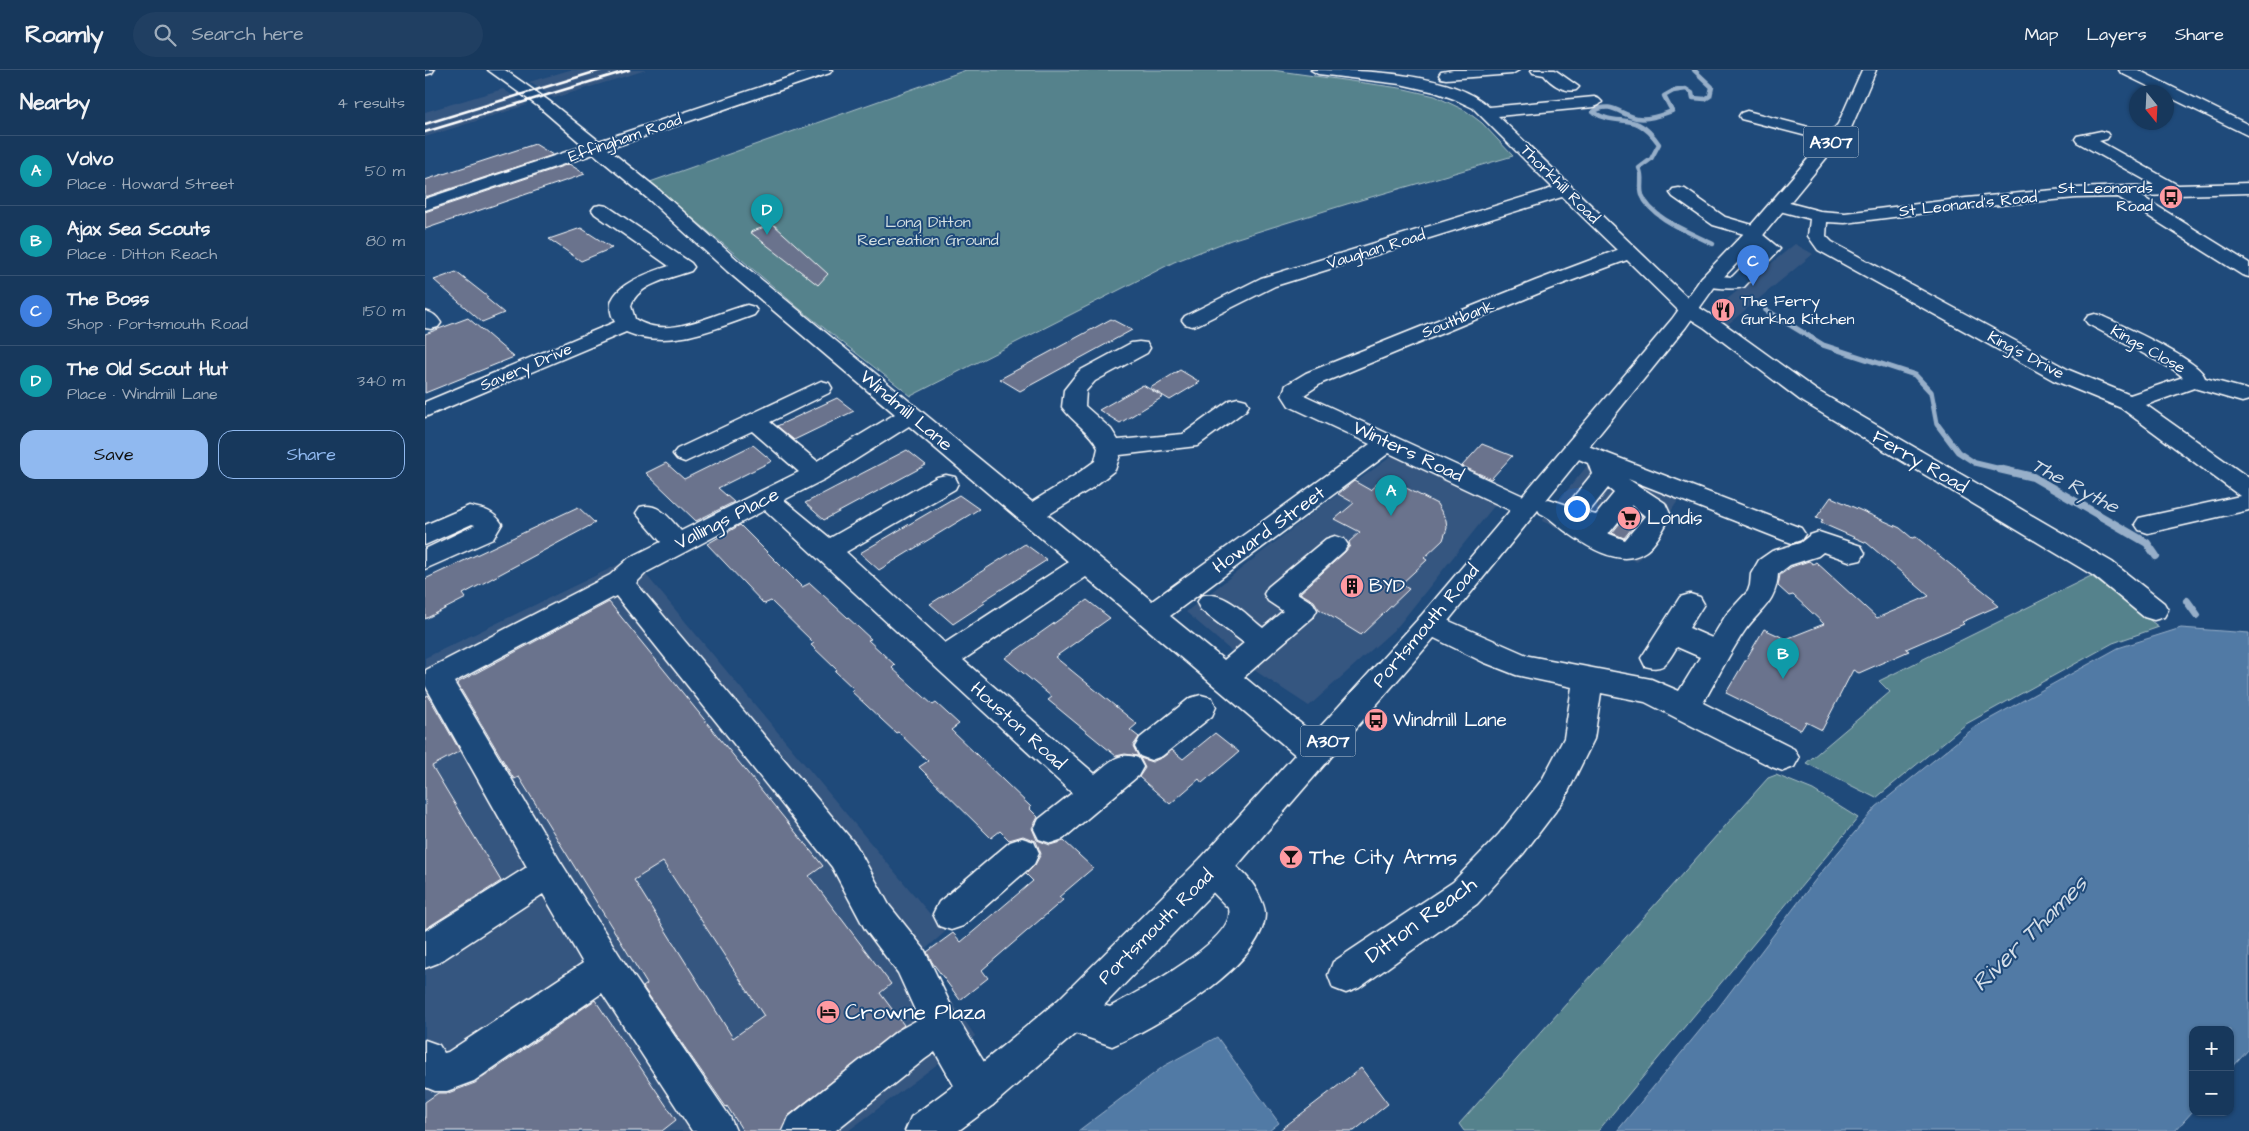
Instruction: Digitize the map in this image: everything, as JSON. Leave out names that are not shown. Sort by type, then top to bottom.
[{"type":"street","name":"Windmill Lane","points":[[495,70],[538,100],[596,148],[1087,564],[1316,754]]},
{"type":"street","name":"Effingham Road","points":[[425,205],[825,70]]},
{"type":"street","points":[[1318,70],[1443,77],[1512,70]]},
{"type":"street","points":[[1538,70],[1549,71],[1554,78],[1571,87]]},
{"type":"street","name":"A307","points":[[1754,234],[1845,125],[1869,70]]},
{"type":"street","points":[[2126,70],[2249,132]]},
{"type":"street","name":"Thorkhill Road","points":[[1443,77],[1486,112],[1689,309]]},
{"type":"street","points":[[1486,112],[1594,102]]},
{"type":"street","points":[[1747,116],[1802,125],[1834,138]]},
{"type":"street","points":[[2101,136],[2083,139],[2175,190]]},
{"type":"street","name":"St Leonard's Road","points":[[1778,206],[1820,216],[1845,218],[1976,202],[2120,191],[2249,188]]},
{"type":"street","name":"Vaughan Road","points":[[1192,320],[1268,282],[1565,190]]},
{"type":"street","points":[[2120,191],[2249,271]]},
{"type":"street","points":[[1679,193],[1719,221],[1754,234]]},
{"type":"street","points":[[601,210],[684,267],[634,288],[627,294],[622,302],[621,315],[627,324],[641,330],[659,333],[680,332],[747,310]]},
{"type":"street","name":"King's Drive","points":[[1820,216],[1815,233],[1818,240],[1825,246],[2061,375],[2129,403],[2249,490]]},
{"type":"street","name":"Portsmouth Road","points":[[925,1131],[979,1091],[1070,1014],[1213,869],[1431,624],[1606,472],[1689,309],[1709,280],[1737,283],[1771,249],[1754,234]]},
{"type":"street","name":"Southbank","points":[[1293,395],[1297,386],[1314,378],[1541,285],[1630,252]]},
{"type":"street","name":"Ferry Road","points":[[1689,309],[1808,395],[2103,570],[2154,610]]},
{"type":"street","name":"Kings Close","points":[[2095,320],[2182,365],[2195,376],[2193,381]]},
{"type":"street","name":"Savery Drive","points":[[425,410],[627,324]]},
{"type":"street","points":[[1030,515],[1083,482],[1106,464],[1111,448],[1103,434],[1073,407],[1075,390],[1087,376],[1139,348]]},
{"type":"street","name":"Kings Close","points":[[2129,403],[2193,381],[2242,395]]},
{"type":"street","points":[[685,454],[821,388]]},
{"type":"street","name":"Winters Road","points":[[1293,395],[1297,401],[1387,443],[1559,512],[1587,534],[1625,550],[1634,547],[1659,516],[1656,509],[1606,472]]},
{"type":"street","points":[[1111,448],[1189,441],[1238,404]]},
{"type":"street","name":"Vallings Place","points":[[548,872],[436,678],[629,573],[678,544],[816,473],[910,415]]},
{"type":"street","points":[[755,421],[816,473]]},
{"type":"street","name":"Howard Street","points":[[1150,616],[1387,443]]},
{"type":"street","points":[[1559,512],[1601,526],[1606,472],[1792,534]]},
{"type":"street","points":[[828,551],[946,483]]},
{"type":"street","points":[[2148,524],[2249,502]]},
{"type":"street","name":"Houston Road","points":[[775,506],[828,551],[943,659],[1094,793]]},
{"type":"street","points":[[649,513],[678,544]]},
{"type":"street","points":[[425,536],[469,515],[483,518],[489,524],[484,533],[425,560]]},
{"type":"street","points":[[1685,707],[1736,622],[1759,596],[1764,585],[1764,574],[1768,567],[1781,558],[1809,550],[1819,540],[1851,553]]},
{"type":"street","points":[[1223,678],[1303,610],[1278,594],[1335,545]]},
{"type":"street","points":[[943,659],[1087,564]]},
{"type":"street","points":[[629,573],[845,856],[877,917],[911,962],[941,1027],[979,1091]]},
{"type":"street","points":[[1211,604],[1264,643]]},
{"type":"street","points":[[1655,658],[1690,604]]},
{"type":"street","points":[[1431,624],[1493,654],[1527,667],[1651,691],[1783,758]]},
{"type":"street","points":[[1672,632],[1717,653]]},
{"type":"street","name":"Ditton Reach","points":[[1346,975],[1465,893],[1511,844],[1553,790],[1579,739],[1588,680]]},
{"type":"street","points":[[1151,747],[1201,707]]},
{"type":"street","points":[[1051,829],[1127,767]]},
{"type":"street","points":[[951,914],[1022,853]]},
{"type":"street","points":[[1070,1014],[1112,1027],[1186,983],[1237,944],[1248,924],[1249,914],[1246,904],[1238,892],[1213,869]]},
{"type":"street","points":[[425,951],[548,872],[607,968],[716,1131]]},
{"type":"street","points":[[425,1059],[435,1072],[447,1072],[460,1068],[607,968]]},
{"type":"street","points":[[803,1131],[911,1045],[941,1027]]},
{"type":"shaded area","points":[[570,70],[646,70],[554,98],[529,82]]},
{"type":"shaded area","points":[[503,89],[527,105],[425,137],[425,112]]},
{"type":"shaded area","points":[[1795,244],[1813,254],[1727,325],[1709,314]]},
{"type":"shaded area","points":[[1395,454],[1498,501],[1398,626],[1309,706],[1251,668],[1186,612],[1316,510]]},
{"type":"shaded area","points":[[1592,460],[1679,499],[1637,562],[1542,521]]},
{"type":"shaded area","points":[[632,558],[945,932],[920,954],[975,1036],[848,1131],[425,1131],[425,658]]},
{"type":"green space","name":"Long Ditton Recreation Ground","points":[[966,70],[1272,70],[1400,88],[1435,96],[1466,111],[1482,123],[1513,156],[1231,240],[1174,262],[911,396],[801,310],[650,182]]},
{"type":"green space","points":[[2091,576],[2159,627],[2113,643],[1966,724],[1876,798],[1806,763],[1890,692],[1879,681]]},
{"type":"green space","points":[[1776,775],[1813,790],[1858,818],[1598,1131],[1464,1131],[1459,1124],[1768,778]]},
{"type":"water","name":"River Thames","points":[[2181,628],[2249,633],[2249,1049],[2234,1066],[2234,1026],[2189,1026],[2189,1115],[2175,1131],[1617,1131],[1715,1012],[1819,875],[1876,807],[1975,727],[2118,648]]},
{"type":"water","points":[[1217,1037],[1279,1123],[1269,1131],[1078,1131],[1164,1066]]},
{"type":"building","points":[[535,144],[553,155],[425,197],[425,180]]},
{"type":"building","points":[[569,164],[585,174],[425,229],[425,212]]},
{"type":"building","points":[[773,224],[828,274],[818,285],[750,232]]},
{"type":"building","points":[[581,228],[612,248],[581,261],[549,239]]},
{"type":"building","points":[[456,272],[488,297],[486,298],[504,313],[482,322],[434,280]]},
{"type":"building","points":[[468,318],[514,357],[425,393],[425,334]]},
{"type":"building","points":[[1111,319],[1132,330],[1020,391],[1000,379]]},
{"type":"building","points":[[1180,370],[1200,382],[1170,400],[1150,388]]},
{"type":"building","points":[[1143,385],[1163,397],[1120,423],[1099,410]]},
{"type":"building","points":[[837,398],[854,411],[794,440],[777,426]]},
{"type":"building","points":[[1482,444],[1512,456],[1491,479],[1462,466]]},
{"type":"building","points":[[753,445],[772,461],[718,488],[734,502],[696,521],[646,473],[666,463],[684,479]]},
{"type":"building","points":[[907,450],[926,465],[824,520],[805,503]]},
{"type":"building","points":[[1385,477],[1437,504],[1446,520],[1447,528],[1443,540],[1424,558],[1427,560],[1401,584],[1409,589],[1361,635],[1319,609],[1314,601],[1300,593],[1345,552],[1350,546],[1349,542],[1360,532],[1335,519],[1354,503],[1338,494],[1354,481],[1370,490]]},
{"type":"building","points":[[959,495],[979,509],[879,570],[860,553]]},
{"type":"building","points":[[1831,497],[1900,528],[1912,538],[1916,537],[1995,600],[1992,601],[1998,606],[1962,622],[1964,624],[1906,649],[1909,651],[1859,673],[1853,670],[1822,730],[1806,722],[1801,730],[1726,693],[1764,629],[1786,639],[1824,624],[1793,595],[1789,596],[1778,586],[1780,575],[1791,567],[1809,561],[1813,564],[1816,562],[1877,618],[1929,596],[1867,543],[1821,523],[1823,520],[1816,518]]},
{"type":"building","points":[[578,507],[595,523],[463,594],[466,598],[425,619],[425,579]]},
{"type":"building","points":[[1632,508],[1642,516],[1624,538],[1612,533]]},
{"type":"building","points":[[740,525],[802,587],[810,583],[871,639],[868,640],[895,665],[892,668],[933,705],[936,703],[959,724],[951,730],[1031,807],[1029,808],[1038,817],[1032,828],[1037,840],[1050,845],[1064,841],[1093,868],[1059,897],[1063,900],[982,970],[988,978],[960,1000],[932,962],[927,952],[953,933],[961,942],[1033,881],[1026,874],[1035,865],[1041,854],[1036,841],[1023,836],[1009,840],[1000,831],[991,838],[919,767],[928,761],[851,691],[854,689],[811,645],[814,643],[771,601],[764,604],[707,544]]},
{"type":"building","points":[[1025,544],[1047,560],[983,601],[985,603],[953,624],[930,604]]},
{"type":"building","points":[[1087,600],[1110,618],[1055,657],[1137,724],[1130,730],[1139,737],[1133,746],[1138,756],[1125,754],[1116,756],[1048,700],[1052,697],[1005,658]]},
{"type":"building","points":[[609,602],[823,866],[809,876],[891,984],[880,993],[904,1025],[788,1116],[781,1131],[743,1131],[643,987],[647,984],[519,777],[514,779],[457,683]],"holes":[[[663,862],[764,1016],[733,1038],[634,880]]]},
{"type":"building","points":[[428,695],[460,751],[432,766],[501,881],[425,929],[425,697]]},
{"type":"building","points":[[1215,733],[1239,752],[1202,783],[1199,779],[1170,804],[1139,777],[1145,768],[1140,758],[1152,762],[1172,750],[1183,759]]},
{"type":"building","points":[[595,1000],[676,1120],[662,1131],[425,1131],[425,1102],[438,1093],[448,1093],[475,1083]]},
{"type":"building","points":[[1361,1068],[1388,1104],[1354,1131],[1279,1131]]},
{"type":"waterway","points":[[1694,70],[1712,87],[1710,96],[1705,99],[1693,98],[1692,93],[1686,89],[1673,91],[1664,96],[1672,111],[1655,117],[1637,118],[1605,107],[1593,112],[1603,117],[1634,123],[1642,126],[1650,133],[1659,144],[1651,159],[1639,168],[1641,192],[1647,204],[1663,218],[1713,244]]},
{"type":"waterway","name":"The Rythe","points":[[1766,310],[1823,345],[1915,375],[1931,392],[1937,424],[1958,452],[1975,463],[2004,470]]},
{"type":"waterway","name":"The Rythe","points":[[1999,469],[2033,477],[2147,543],[2156,556]]},
{"type":"waterway","name":"The Rythe","points":[[2187,601],[2197,615]]},
{"type":"railway","points":[[425,124],[601,70]]},
{"type":"railway","points":[[425,132],[629,70]]},
{"type":"place","name":"St. Leonards Road","points":[[2171,197]]},
{"type":"place","name":"The Old Scout Hut","points":[[767,235]]},
{"type":"place","name":"The Boss","points":[[1753,286]]},
{"type":"place","name":"The Ferry Gurkha Kitchen","points":[[1723,310]]},
{"type":"place","name":"Volvo","points":[[1391,516]]},
{"type":"place","name":"Londis","points":[[1629,518]]},
{"type":"place","name":"BYD","points":[[1352,586]]},
{"type":"place","name":"Ajax Sea Scouts","points":[[1783,679]]},
{"type":"place","name":"Windmill Lane","points":[[1376,720]]},
{"type":"place","name":"The City Arms","points":[[1291,857]]},
{"type":"place","name":"Crowne Plaza","points":[[828,1012]]}]
